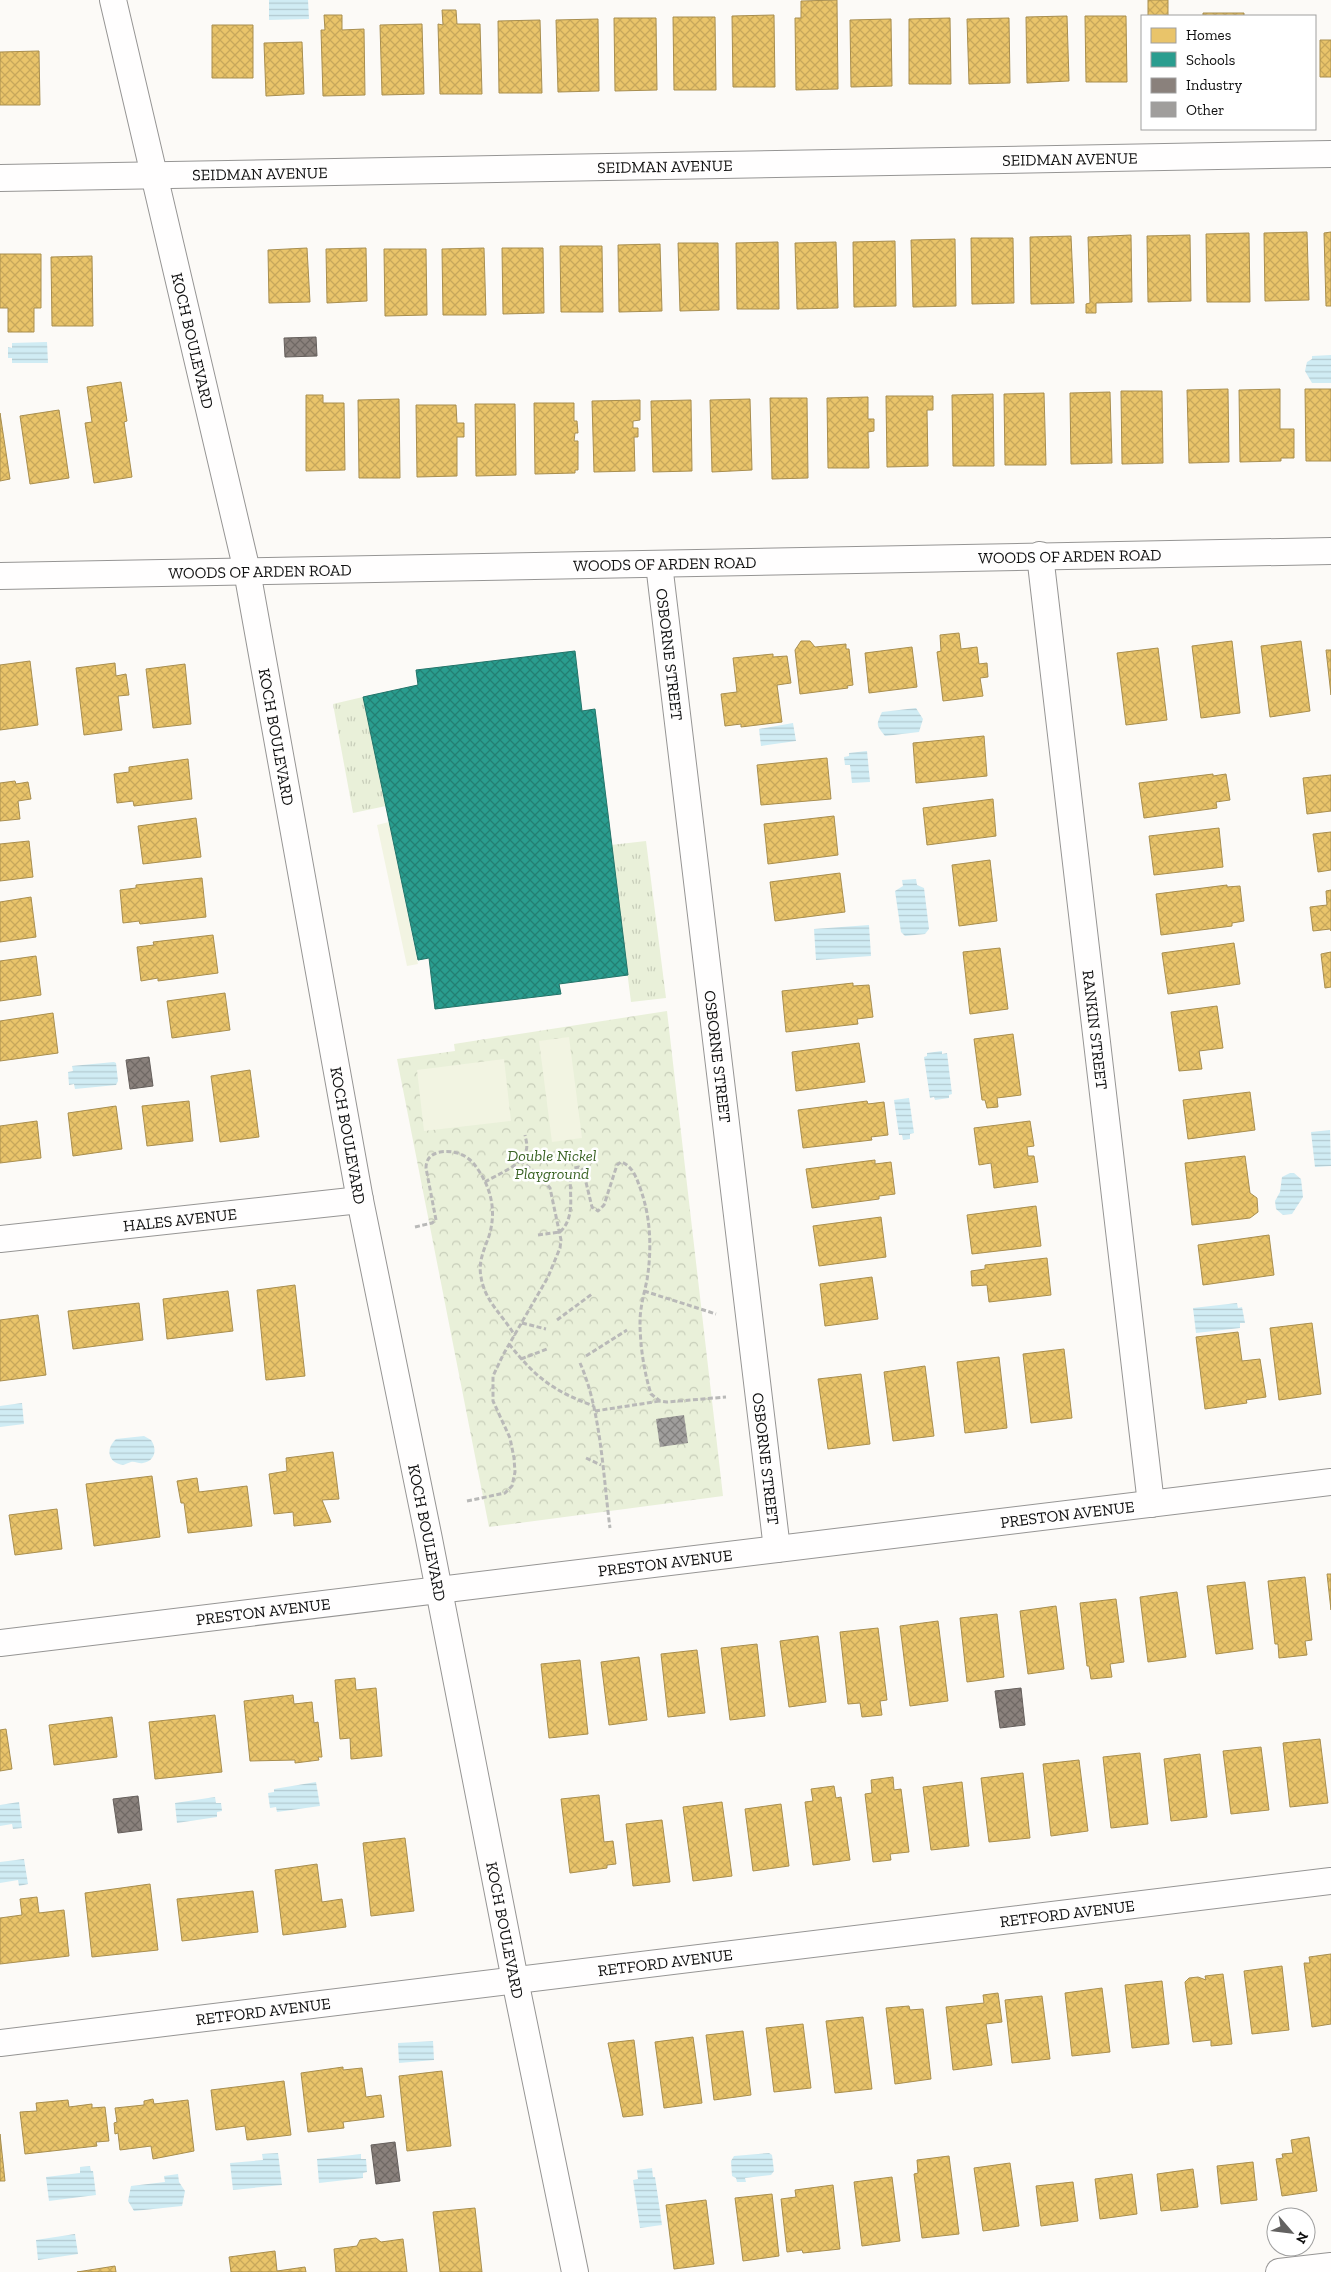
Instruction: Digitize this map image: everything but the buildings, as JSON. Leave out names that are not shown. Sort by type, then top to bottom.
[{"type":"street","name":"KOCH BOULEVARD","points":[[113,0],[247,571],[360,1200],[515,1980],[576,2272]]},
{"type":"street","name":"SEIDMAN AVENUE","points":[[0,178],[1331,154]]},
{"type":"street","name":"WOODS OF ARDEN ROAD","points":[[0,576],[1331,551]]},
{"type":"street","name":"RANKIN STREET","points":[[1040,555],[1152,1504]]},
{"type":"street","name":"OSBORNE STREET","points":[[659,564],[777,1549]]},
{"type":"street","name":"HALES AVENUE","points":[[0,1239],[360,1200]]},
{"type":"street","name":"PRESTON AVENUE","points":[[0,1643],[1331,1482]]},
{"type":"street","name":"RETFORD AVENUE","points":[[0,2042],[1331,1881]]},
{"type":"street","points":[[1279,2272],[1331,2266]]},
{"type":"path","points":[[485,1182],[520,1160],[527,1148],[526,1135]]},
{"type":"path","points":[[415,1227],[432,1223],[436,1220],[426,1168],[426,1163],[431,1155],[448,1151],[460,1154],[472,1161],[485,1182],[493,1201],[494,1213],[482,1256],[481,1279],[488,1300],[509,1325],[515,1336]]},
{"type":"path","points":[[467,1501],[505,1493],[509,1490],[515,1472],[513,1441],[496,1411],[492,1390],[496,1367],[522,1324],[554,1263],[561,1240],[550,1188],[544,1179],[520,1160]]},
{"type":"path","points":[[538,1235],[560,1232],[567,1222],[572,1198],[571,1173],[574,1168],[581,1168],[585,1174],[592,1207],[598,1211],[604,1205],[616,1164],[621,1162],[627,1165],[634,1174],[640,1187],[649,1219],[650,1250],[640,1309],[641,1342],[651,1394],[660,1401]]},
{"type":"path","points":[[644,1291],[716,1314]]},
{"type":"path","points":[[557,1320],[592,1294]]},
{"type":"path","points":[[522,1324],[546,1329]]},
{"type":"path","points":[[586,1356],[627,1330]]},
{"type":"path","points":[[509,1344],[521,1359],[551,1387],[594,1406]]},
{"type":"path","points":[[521,1359],[547,1349]]},
{"type":"path","points":[[580,1363],[591,1389],[610,1528]]},
{"type":"path","points":[[595,1411],[660,1401],[726,1397]]},
{"type":"path","points":[[586,1458],[602,1465]]},
{"type":"green space","points":[[363,697],[386,806],[353,813],[333,704]]},
{"type":"green space","points":[[389,822],[418,964],[407,966],[377,825]]},
{"type":"green space","points":[[646,841],[666,998],[631,1002],[611,845]]},
{"type":"green space","name":"Double Nickel Playground","points":[[667,1011],[723,1496],[489,1527],[397,1059],[455,1051],[454,1044]]},
{"type":"green space","points":[[569,1037],[582,1138],[552,1142],[539,1041]]},
{"type":"green space","points":[[504,1059],[511,1121],[424,1131],[417,1070]]},
{"type":"water","points":[[269,0],[308,0],[309,19],[269,20]]},
{"type":"water","points":[[47,342],[48,363],[12,363],[12,358],[8,358],[8,347],[12,348],[12,343]]},
{"type":"water","points":[[1331,355],[1331,383],[1312,383],[1305,371],[1307,362],[1312,359],[1312,356]]},
{"type":"water","points":[[916,708],[923,719],[919,732],[885,736],[878,722],[882,712]]},
{"type":"water","points":[[793,723],[796,741],[761,746],[759,729]]},
{"type":"water","points":[[867,751],[870,782],[852,783],[850,765],[845,765],[844,757],[849,756],[849,753]]},
{"type":"water","points":[[916,879],[917,885],[924,888],[929,929],[925,934],[905,936],[901,932],[895,891],[903,886],[902,880]]},
{"type":"water","points":[[869,925],[871,956],[816,960],[814,929]]},
{"type":"water","points":[[942,1051],[942,1054],[947,1053],[952,1094],[949,1095],[949,1098],[935,1100],[934,1097],[930,1098],[924,1057],[927,1056],[927,1053]]},
{"type":"water","points":[[116,1063],[118,1081],[116,1085],[75,1089],[74,1084],[69,1085],[68,1072],[73,1071],[72,1066]]},
{"type":"water","points":[[909,1098],[914,1133],[910,1134],[910,1139],[903,1140],[902,1135],[899,1135],[894,1100]]},
{"type":"water","points":[[1330,1130],[1331,1166],[1315,1167],[1311,1132]]},
{"type":"water","points":[[1294,1173],[1301,1179],[1303,1197],[1292,1214],[1283,1215],[1276,1209],[1275,1201],[1280,1192],[1282,1177]]},
{"type":"water","points":[[1237,1303],[1238,1308],[1242,1307],[1245,1323],[1240,1323],[1240,1328],[1196,1333],[1193,1308]]},
{"type":"water","points":[[22,1403],[24,1424],[0,1427],[0,1406]]},
{"type":"water","points":[[144,1436],[153,1443],[155,1450],[151,1460],[143,1463],[132,1462],[123,1465],[111,1459],[110,1447],[116,1439]]},
{"type":"water","points":[[316,1782],[320,1806],[277,1812],[276,1807],[270,1808],[268,1793],[274,1792],[274,1789]]},
{"type":"water","points":[[215,1797],[216,1803],[221,1803],[222,1811],[217,1812],[217,1817],[177,1823],[175,1803]]},
{"type":"water","points":[[19,1802],[22,1828],[13,1829],[12,1824],[0,1826],[0,1805]]},
{"type":"water","points":[[24,1859],[28,1884],[19,1886],[18,1880],[0,1883],[0,1862]]},
{"type":"water","points":[[433,2041],[434,2060],[399,2063],[398,2043]]},
{"type":"water","points":[[278,2153],[282,2185],[233,2190],[230,2163],[263,2160],[262,2154]]},
{"type":"water","points":[[769,2153],[772,2155],[774,2171],[771,2175],[745,2178],[746,2182],[737,2182],[736,2178],[732,2176],[731,2161],[734,2156]]},
{"type":"water","points":[[361,2154],[361,2159],[366,2159],[367,2172],[363,2173],[363,2178],[319,2183],[317,2159]]},
{"type":"water","points":[[90,2166],[91,2171],[93,2171],[96,2195],[49,2201],[46,2177],[80,2173],[80,2167]]},
{"type":"water","points":[[652,2168],[662,2225],[640,2228],[633,2180],[638,2179],[637,2170]]},
{"type":"water","points":[[178,2174],[179,2182],[185,2191],[182,2206],[134,2211],[128,2201],[131,2186],[165,2182],[164,2176]]},
{"type":"water","points":[[75,2234],[78,2254],[38,2260],[36,2240]]}]
